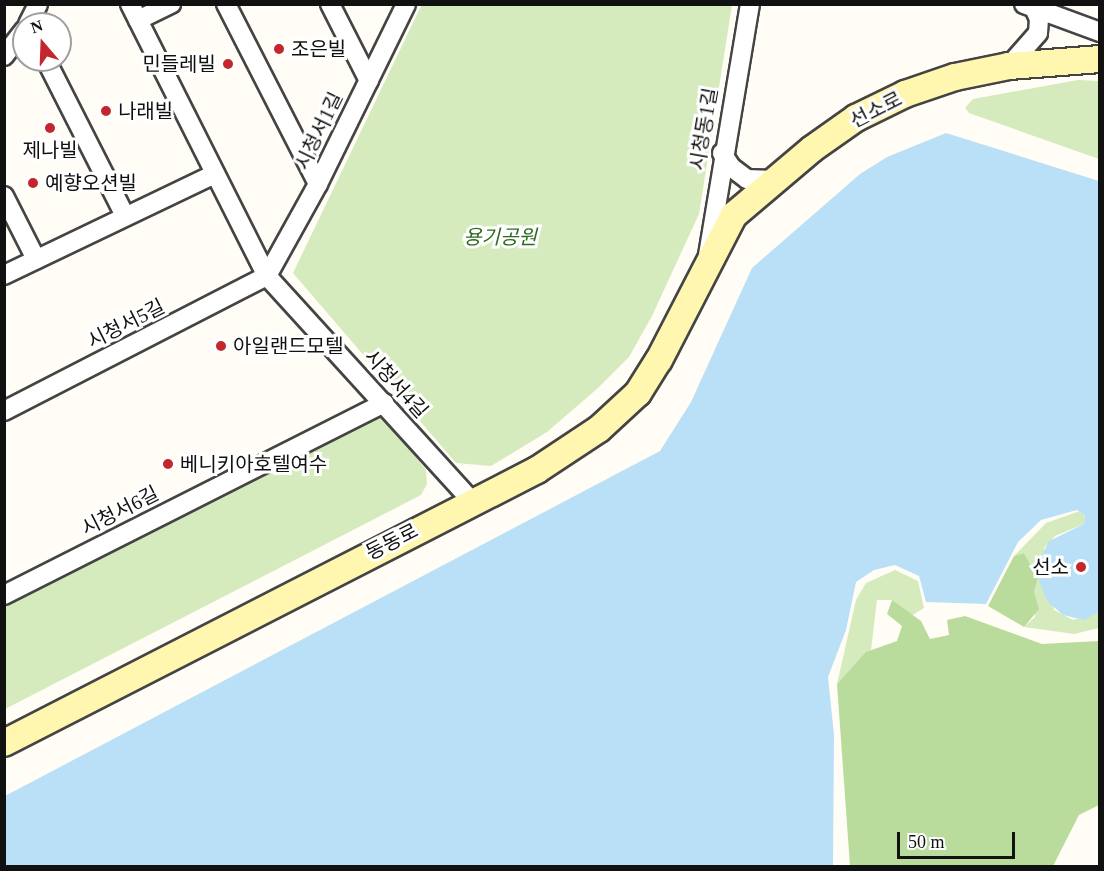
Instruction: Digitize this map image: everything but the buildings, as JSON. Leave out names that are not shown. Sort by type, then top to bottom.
[{"type":"street","points":[[134,12],[171,4]]},
{"type":"street","points":[[226,4],[318,184]]},
{"type":"street","points":[[330,4],[369,81]]},
{"type":"street","name":"시청서1길","points":[[267,276],[318,184],[406,4]]},
{"type":"street","name":"시청동1길","points":[[707,262],[722,153],[750,4]]},
{"type":"street","points":[[1029,6],[1100,32]]},
{"type":"street","points":[[1009,66],[1038,33],[1040,23],[1029,6]]},
{"type":"street","name":"시청서4길","points":[[134,12],[267,276],[471,501]]},
{"type":"street","name":"선소로","points":[[707,262],[734,215],[812,149],[879,105],[955,77],[1009,66],[1100,58]]},
{"type":"street","points":[[51,72],[125,216]]},
{"type":"street","points":[[722,153],[731,167],[747,179],[773,180]]},
{"type":"street","points":[[4,275],[215,174]]},
{"type":"street","points":[[4,196],[36,259]]},
{"type":"street","name":"동동로","points":[[4,743],[471,501],[537,470],[620,411],[638,393],[659,360],[707,262]]},
{"type":"street","name":"시청서5길","points":[[5,409],[267,276]]},
{"type":"street","name":"시청서6길","points":[[4,595],[384,403]]},
{"type":"green space","name":"용기공원","points":[[422,4],[732,5],[699,214],[652,316],[629,357],[598,388],[547,432],[491,466],[456,463],[293,273]]},
{"type":"green space","points":[[1078,80],[1099,81],[1099,159],[969,113],[965,108],[973,99]]},
{"type":"green space","points":[[376,418],[385,418],[426,470],[427,484],[421,495],[5,709],[5,606]]},
{"type":"green space","points":[[1080,511],[1085,515],[1084,524],[1055,536],[1044,548],[1054,610],[1073,620],[1099,612],[1099,628],[1074,634],[1024,627],[1035,617],[1034,592],[1038,578],[1024,553],[1014,556],[1046,523]]},
{"type":"green space","points":[[1024,553],[1038,578],[1034,592],[1039,609],[1024,627],[988,606],[1014,556]]},
{"type":"green space","points":[[895,570],[918,581],[924,608],[911,616],[892,600],[877,600],[871,650],[837,684],[856,600],[866,583]]},
{"type":"green space","points":[[892,600],[921,621],[930,639],[949,635],[947,620],[965,616],[1042,644],[1099,641],[1099,805],[1079,815],[1053,866],[850,866],[837,684],[866,652],[897,641],[902,626],[887,614]]},
{"type":"water","points":[[946,133],[1099,181],[1099,612],[1084,620],[1063,615],[1047,601],[1038,578],[1040,559],[1049,541],[1084,524],[1085,515],[1077,510],[1041,520],[1018,542],[986,604],[926,602],[919,576],[895,565],[874,570],[856,582],[846,630],[828,677],[834,735],[833,866],[5,866],[5,796],[660,451],[691,402],[752,268],[860,174],[887,157]]},
{"type":"place","name":"조은빌","points":[[279,49]]},
{"type":"place","name":"민들레빌","points":[[228,64]]},
{"type":"place","name":"나래빌","points":[[106,111]]},
{"type":"place","name":"제나빌","points":[[50,128]]},
{"type":"place","name":"예향오션빌","points":[[33,183]]},
{"type":"place","name":"아일랜드모텔","points":[[221,346]]},
{"type":"place","name":"베니키아호텔여수","points":[[168,464]]},
{"type":"place","name":"선소","points":[[1081,567]]}]
